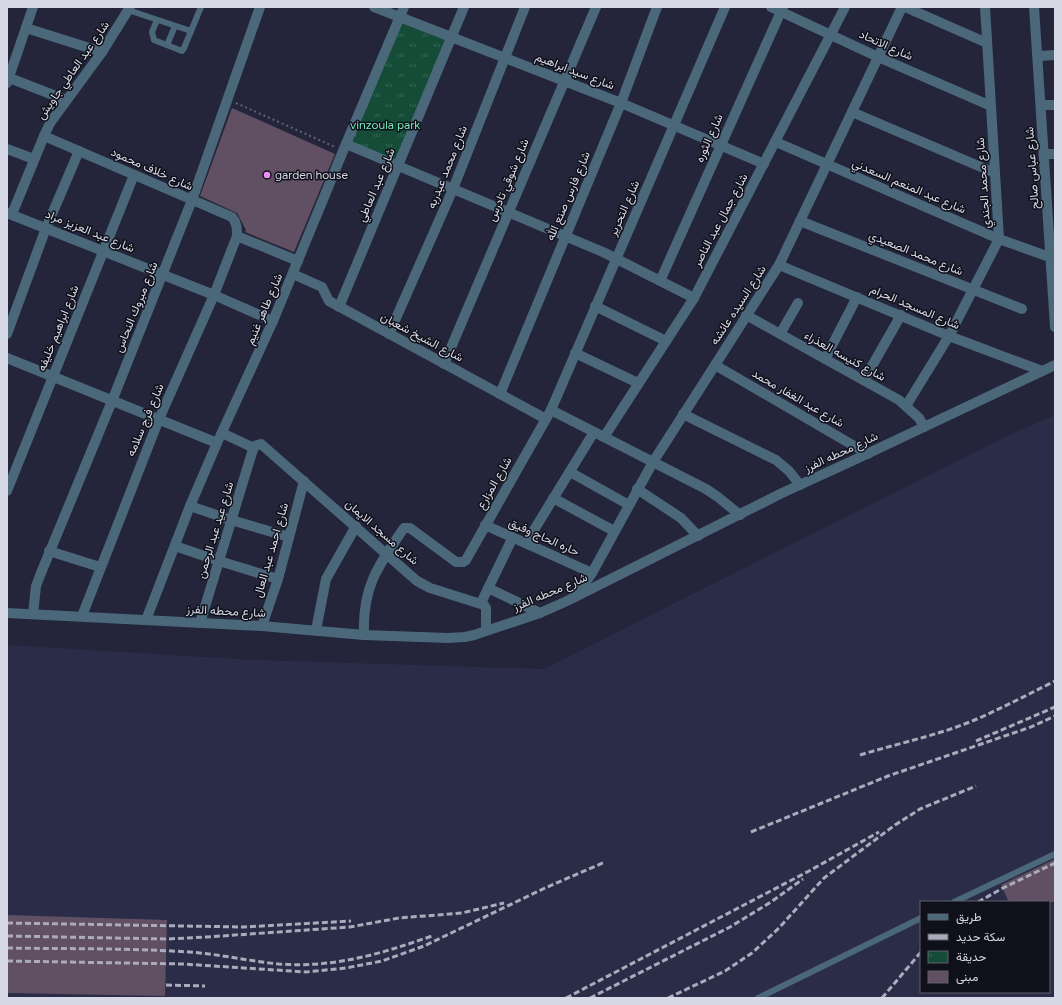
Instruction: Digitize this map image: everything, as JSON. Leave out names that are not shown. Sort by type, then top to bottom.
[{"type":"street","points":[[33,7],[8,79],[66,100]]},
{"type":"street","name":"شارع مبروك النحاس","points":[[32,614],[36,586],[49,551],[112,401],[192,200],[260,7]]},
{"type":"street","name":"شارع سيد ابراهيم","points":[[374,7],[402,12],[452,36],[674,124],[764,164]]},
{"type":"street","name":"شارع عبد العاطي","points":[[339,307],[464,7]]},
{"type":"street","name":"شارع محمد عبدربه","points":[[389,334],[453,189],[525,7]]},
{"type":"street","name":"شارع شوقي تادرس","points":[[444,364],[596,7]]},
{"type":"street","name":"شارع فارس صنع الله","points":[[500,394],[621,103],[658,7]]},
{"type":"street","name":"شارع التحرير","points":[[548,414],[725,7]]},
{"type":"street","name":"شارع الاتحاد","points":[[771,7],[782,9],[831,35],[878,57],[991,106]]},
{"type":"street","name":"شارع جمال عبد الناصر","points":[[604,437],[694,298],[845,7]]},
{"type":"street","name":"شارع السيده عائشه","points":[[567,601],[583,586],[592,573],[653,462],[746,315],[780,265],[902,7]]},
{"type":"street","points":[[905,7],[987,43]]},
{"type":"street","name":"شارع محمد الجندي","points":[[906,406],[949,336],[999,239],[985,7]]},
{"type":"street","name":"شارع عباس صالح","points":[[1034,7],[1044,154],[1051,202],[1055,328]]},
{"type":"street","name":"شارع عبد العاطي جاويش","points":[[9,214],[50,123],[102,52],[129,8]]},
{"type":"street","name":"شارع الثوره","points":[[660,281],[782,9]]},
{"type":"street","name":"شارع طاهر غنيم","points":[[146,620],[190,506],[273,321],[402,12]]},
{"type":"street","points":[[26,28],[102,52]]},
{"type":"street","points":[[1038,56],[1055,56]]},
{"type":"street","points":[[1041,104],[1055,105]]},
{"type":"street","points":[[852,112],[996,173]]},
{"type":"street","name":"شارع خلاف محمود","points":[[44,136],[232,217],[236,222],[237,236]]},
{"type":"street","name":"شارع عبد المنعم السعدني","points":[[776,142],[999,239],[1053,258]]},
{"type":"street","points":[[344,148],[398,166],[453,189],[616,259],[694,298]]},
{"type":"street","points":[[7,149],[34,159]]},
{"type":"street","points":[[7,334],[46,228],[79,151]]},
{"type":"street","points":[[1044,154],[1055,154]]},
{"type":"street","name":"شارع ابراهيم خليفه","points":[[7,491],[134,175]]},
{"type":"street","name":"شارع عبد العزيز مراد","points":[[9,214],[214,295],[273,321]]},
{"type":"street","name":"شارع محمد الصعيدي","points":[[800,221],[1022,310]]},
{"type":"street","points":[[237,236],[298,262]]},
{"type":"street","name":"شارع فرج سلامه","points":[[82,616],[159,419],[214,295],[237,236]]},
{"type":"street","name":"شارع المسجد الحرام","points":[[780,265],[949,336],[1042,371]]},
{"type":"street","name":"شارع الشيخ شعبان","points":[[293,274],[322,287],[329,301],[339,307],[444,364],[500,394],[594,432],[706,489],[740,515]]},
{"type":"street","points":[[824,359],[857,297]]},
{"type":"street","points":[[780,334],[798,302]]},
{"type":"street","points":[[596,306],[666,341]]},
{"type":"street","name":"شارع كنيسه العذراء","points":[[746,315],[898,400],[919,418],[924,427]]},
{"type":"street","points":[[864,380],[901,315]]},
{"type":"street","points":[[575,353],[638,384]]},
{"type":"street","points":[[7,358],[217,443]]},
{"type":"street","name":"شارع عبد الغفار محمد","points":[[715,365],[868,454]]},
{"type":"street","name":"شارع محطه الفرز","points":[[7,613],[262,626],[364,635],[448,638],[465,637],[540,613],[567,601],[782,493],[1055,365]]},
{"type":"street","name":"شارع المزارع","points":[[386,554],[404,528],[407,528],[456,562],[463,562],[466,560],[548,414]]},
{"type":"street","points":[[683,414],[776,460],[789,471],[800,485]]},
{"type":"street","points":[[526,543],[594,432]]},
{"type":"street","points":[[222,433],[254,447]]},
{"type":"street","name":"شارع مسجد الايمان","points":[[254,447],[261,444],[423,585],[436,591],[481,603]]},
{"type":"street","name":"شارع عيد عبد الرحمن","points":[[200,623],[254,447]]},
{"type":"street","points":[[570,472],[629,505]]},
{"type":"street","name":"شارع احمد عبد العال","points":[[262,626],[278,579],[304,481]]},
{"type":"street","points":[[637,489],[681,518],[698,536]]},
{"type":"street","points":[[553,498],[614,532]]},
{"type":"street","points":[[190,506],[289,538]]},
{"type":"street","name":"حاره الحاج وفيق","points":[[485,525],[592,573]]},
{"type":"street","points":[[316,630],[326,579],[356,526]]},
{"type":"street","points":[[486,631],[486,608],[481,603],[513,537]]},
{"type":"street","points":[[175,546],[278,579]]},
{"type":"street","points":[[49,551],[100,567]]},
{"type":"street","points":[[364,635],[364,606],[376,570],[386,554]]},
{"type":"street","points":[[488,588],[540,613]]},
{"type":"lane","points":[[157,20],[152,32],[152,38],[167,46],[183,50],[201,7]]},
{"type":"lane","points":[[129,8],[157,20],[191,31]]},
{"type":"lane","points":[[167,46],[175,26]]},
{"type":"lane","points":[[956,901],[1055,854]]},
{"type":"lane","points":[[758,998],[920,918]]},
{"type":"path","points":[[228,99],[344,148]]},
{"type":"shaded area","points":[[1055,415],[1055,998],[7,998],[7,645],[253,660],[544,669],[1009,435]]},
{"type":"green space","name":"vinzoula park","points":[[401,19],[450,38],[398,162],[349,142]]},
{"type":"building","name":"garden house","points":[[232,108],[335,154],[294,252],[245,232],[246,230],[237,213],[200,196]]},
{"type":"building","points":[[1055,859],[1055,902],[1009,901],[1001,885]]},
{"type":"building","points":[[7,915],[167,920],[165,996],[7,993]]},
{"type":"railway","points":[[860,755],[963,725],[1055,681]]},
{"type":"railway","points":[[976,741],[1055,707]]},
{"type":"railway","points":[[751,832],[888,776],[1031,727],[1055,716]]},
{"type":"railway","points":[[668,998],[725,971],[752,953],[779,928],[824,878],[895,825],[920,809],[976,786]]},
{"type":"railway","points":[[566,998],[809,871],[879,832]]},
{"type":"railway","points":[[7,961],[183,964],[306,972],[346,968],[382,961],[424,946],[545,888],[605,862]]},
{"type":"railway","points":[[980,901],[1055,863]]},
{"type":"railway","points":[[590,998],[730,927],[771,902],[803,879]]},
{"type":"railway","points":[[7,936],[167,939],[207,937],[350,927],[399,918],[462,913],[504,903]]},
{"type":"railway","points":[[7,923],[244,927],[351,921]]},
{"type":"railway","points":[[7,948],[120,949],[189,952],[267,963],[300,965],[338,962],[376,954],[432,936]]},
{"type":"railway","points":[[882,998],[920,953]]},
{"type":"railway","points":[[166,985],[205,986]]},
{"type":"place","name":"garden house","points":[[267,175]]}]
